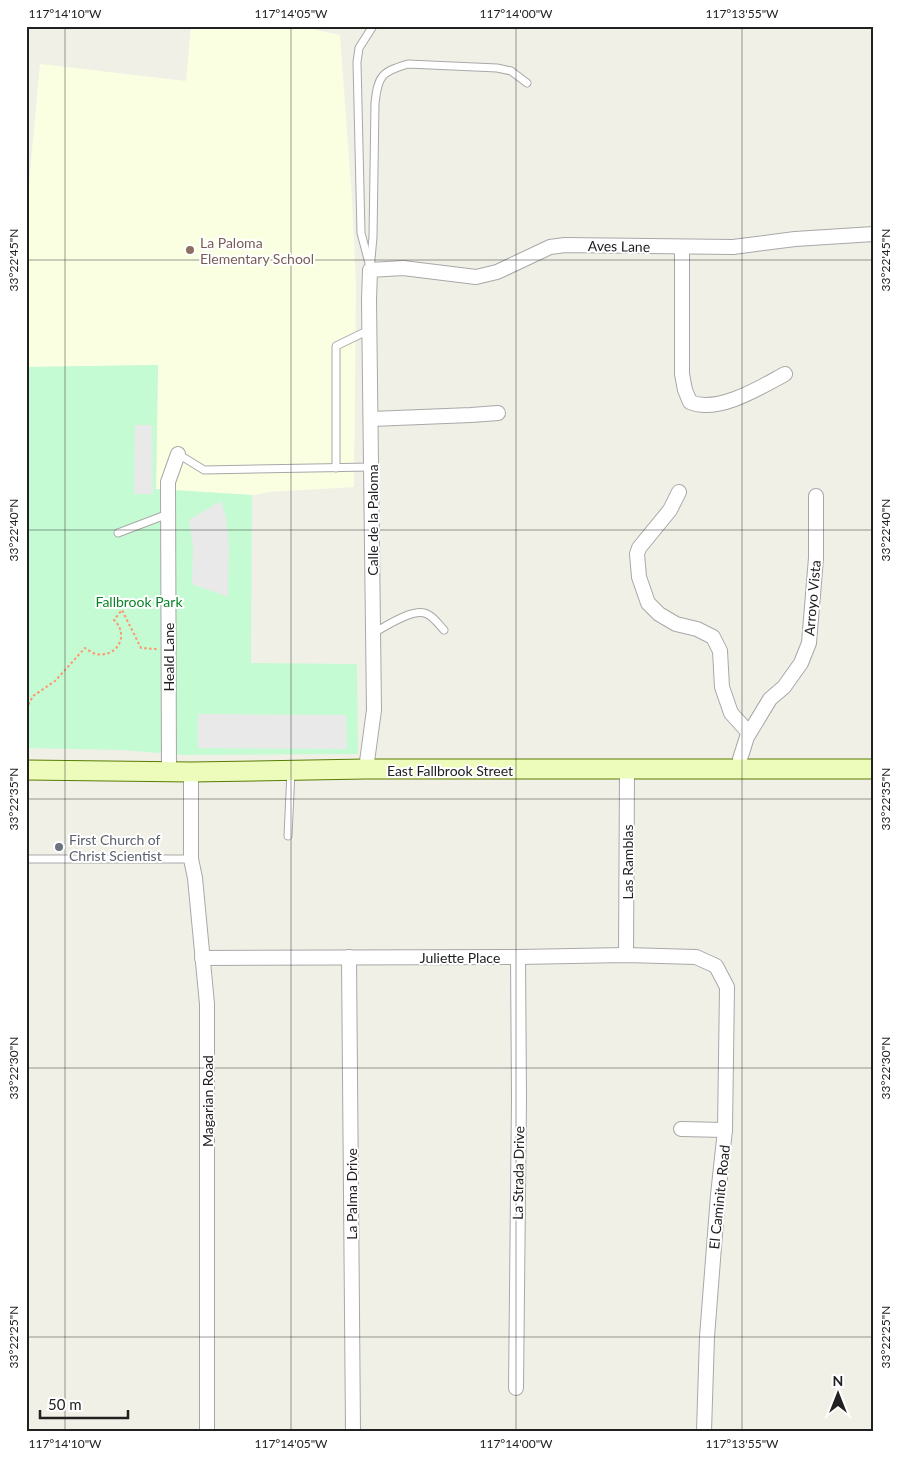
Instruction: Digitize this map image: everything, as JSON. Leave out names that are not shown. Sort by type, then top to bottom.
[{"type":"main road","name":"East Fallbrook Street","points":[[26,770],[191,772],[366,769],[874,769]]},
{"type":"street","name":"Aves Lane","points":[[370,270],[403,268],[476,277],[497,272],[550,247],[566,245],[733,247],[795,239],[874,234]]},
{"type":"street","points":[[682,247],[682,374],[685,390],[690,402],[698,405],[714,404],[733,399],[754,391],[785,374]]},
{"type":"street","name":"Calle de la Paloma","points":[[366,769],[374,710],[370,270]]},
{"type":"street","points":[[371,419],[461,416],[498,412]]},
{"type":"street","name":"Heald Lane","points":[[169,772],[168,482],[178,454]]},
{"type":"street","points":[[679,492],[670,510],[639,548],[637,554],[639,577],[648,603],[659,614],[676,624],[697,629],[713,637],[720,651],[722,687],[732,713],[749,733]]},
{"type":"street","name":"Arroyo Vista","points":[[740,769],[740,759],[749,733],[770,699],[784,687],[801,663],[808,643],[816,558],[816,496]]},
{"type":"street","name":"Las Ramblas","points":[[626,955],[627,770]]},
{"type":"street","name":"Magarian Road","points":[[191,772],[191,859],[196,878],[207,1004],[207,1431]]},
{"type":"street","name":"Juliette Place","points":[[202,958],[626,955],[696,957],[716,966]]},
{"type":"street","name":"La Palma Drive","points":[[350,957],[353,1431]]},
{"type":"street","name":"La Strada Drive","points":[[516,1388],[519,1098],[518,957]]},
{"type":"street","name":"El Caminito Road","points":[[704,1431],[707,1337],[718,1195],[726,1130],[727,987],[716,966]]},
{"type":"street","points":[[681,1130],[726,1130]]},
{"type":"lane","points":[[370,270],[360,233],[357,62],[359,48],[372,26]]},
{"type":"lane","points":[[370,270],[373,237],[375,103],[377,84],[383,75],[394,68],[408,64],[497,68],[511,71],[527,83]]},
{"type":"lane","points":[[336,468],[336,346],[370,330]]},
{"type":"lane","points":[[178,454],[204,470],[372,467]]},
{"type":"lane","points":[[118,534],[168,514]]},
{"type":"lane","points":[[373,634],[405,616],[419,612],[425,612],[430,615],[444,630]]},
{"type":"lane","points":[[288,836],[291,770]]},
{"type":"lane","points":[[26,860],[191,859]]},
{"type":"path","points":[[26,708],[33,696],[54,681],[85,648],[95,654],[102,654],[108,653],[120,644],[122,639],[119,627],[114,620],[122,610],[141,648],[168,648]]},
{"type":"shaded area","name":"La Paloma Elementary School","points":[[191,26],[316,26],[316,30],[340,35],[356,284],[354,487],[269,492],[252,495],[156,489],[158,365],[26,367],[26,216],[40,64],[186,81]]},
{"type":"shaded area","points":[[135,425],[152,425],[153,494],[134,494]]},
{"type":"shaded area","points":[[221,501],[226,518],[229,545],[228,597],[192,584],[193,547],[189,520]]},
{"type":"shaded area","points":[[198,714],[346,715],[347,749],[198,748]]},
{"type":"green space","name":"Fallbrook Park","points":[[158,365],[156,489],[252,495],[251,663],[357,664],[358,754],[183,755],[122,750],[26,748],[26,367]]},
{"type":"place","name":"La Paloma Elementary School","points":[[190,250]]},
{"type":"place","name":"First Church of Christ Scientist","points":[[59,847]]}]
